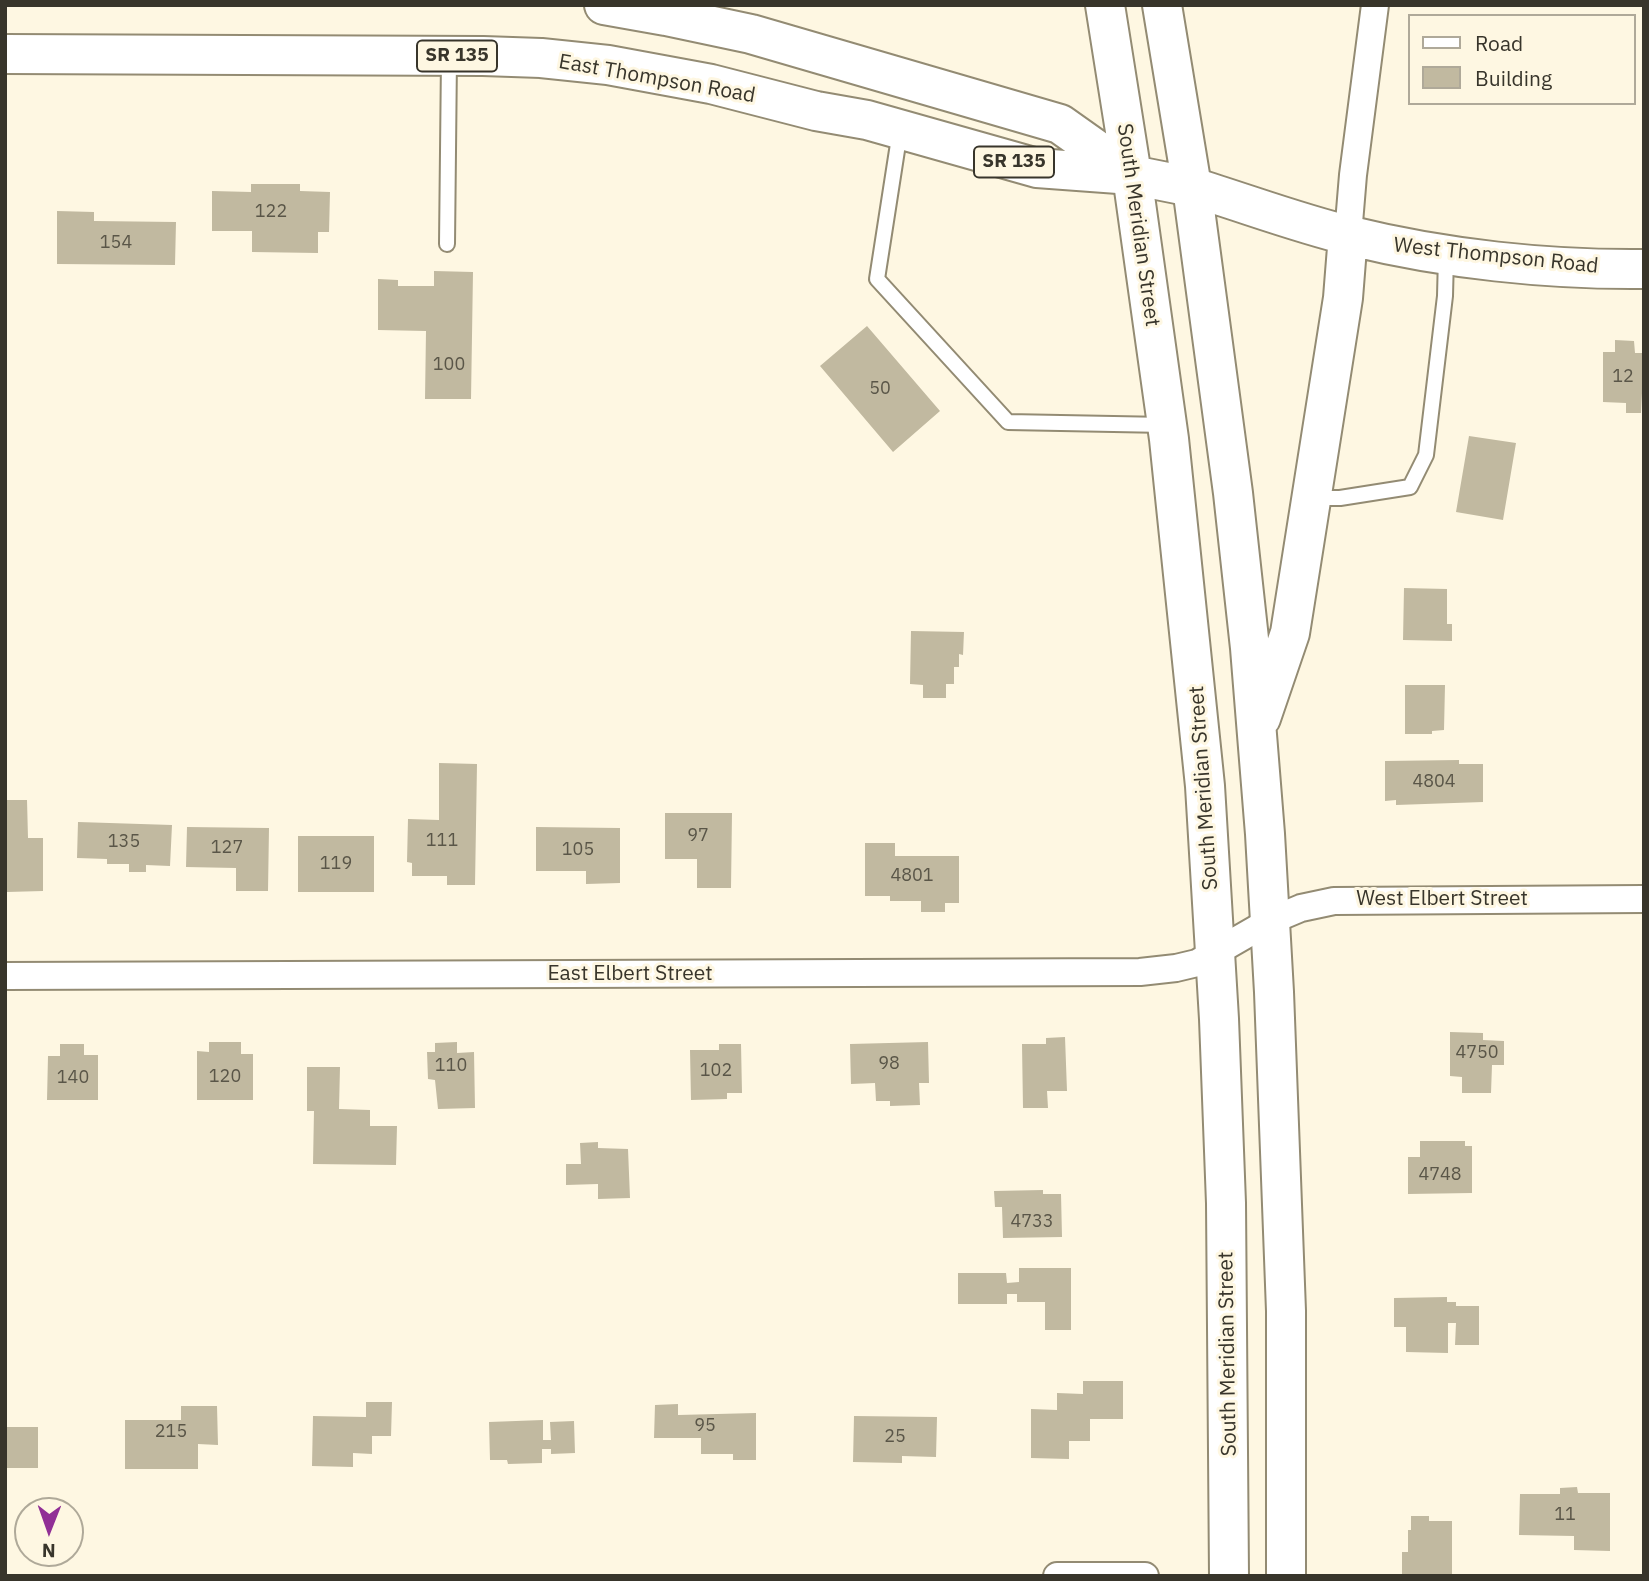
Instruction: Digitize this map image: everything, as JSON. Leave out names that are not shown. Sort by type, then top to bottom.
[{"type":"main road","name":"East Thompson Road","points":[[604,5],[751,34],[1060,124],[1132,175]]},
{"type":"main road","name":"South Meridian Street","points":[[1105,5],[1167,425],[1194,656],[1205,786],[1244,936],[1286,1311],[1286,1576]]},
{"type":"main road","name":"South Meridian Street","points":[[1162,5],[1192,187],[1233,493],[1257,731],[1226,1203],[1229,1576]]},
{"type":"main road","name":"East Thompson Road","points":[[5,54],[449,56],[541,58],[608,65],[711,84],[900,129],[1037,168],[1132,175],[1192,187],[1348,235]]},
{"type":"main road","name":"South Meridian Street","points":[[1257,731],[1290,633],[1343,298],[1348,235]]},
{"type":"main road","name":"West Thompson Road","points":[[1348,235],[1446,254],[1556,265],[1644,269]]},
{"type":"street","name":"South Meridian Street","points":[[1348,235],[1375,5]]},
{"type":"street","name":"West Elbert Street","points":[[1244,936],[1301,908],[1348,899],[1644,899]]},
{"type":"street","name":"East Elbert Street","points":[[5,976],[1140,972],[1186,966],[1244,936]]},
{"type":"street","points":[[1057,1576],[1145,1576]]},
{"type":"lane","points":[[447,244],[449,56]]},
{"type":"lane","points":[[900,129],[877,279],[1008,422],[1167,425]]},
{"type":"lane","points":[[1311,498],[1340,498],[1410,487],[1426,455],[1445,296],[1446,254]]},
{"type":"building","points":[[251,184],[300,184],[300,191],[330,192],[329,232],[318,232],[318,253],[252,252],[252,231],[212,231],[212,191],[251,192]]},
{"type":"building","points":[[57,211],[94,212],[94,221],[176,222],[175,265],[57,264]]},
{"type":"building","points":[[434,271],[473,272],[471,399],[425,399],[426,331],[378,330],[378,279],[398,280],[398,286],[434,286]]},
{"type":"building","points":[[867,326],[940,411],[893,452],[820,366]]},
{"type":"building","points":[[1615,340],[1634,341],[1635,353],[1644,353],[1641,413],[1626,413],[1626,403],[1603,402],[1603,352],[1615,352]]},
{"type":"building","points":[[1469,436],[1516,443],[1503,520],[1456,512]]},
{"type":"building","points":[[1404,588],[1447,589],[1447,624],[1452,624],[1452,641],[1403,640]]},
{"type":"building","points":[[911,631],[964,632],[963,655],[959,654],[959,667],[954,667],[954,684],[946,684],[946,698],[923,698],[923,685],[910,684]]},
{"type":"building","points":[[1405,685],[1445,685],[1444,730],[1432,731],[1432,734],[1405,734]]},
{"type":"building","points":[[1459,760],[1459,764],[1483,764],[1483,802],[1396,805],[1396,800],[1385,801],[1385,761]]},
{"type":"building","points":[[439,763],[477,764],[475,885],[447,885],[447,876],[412,876],[412,863],[407,862],[408,819],[439,820]]},
{"type":"building","points":[[5,800],[27,800],[28,838],[43,838],[43,891],[7,892]]},
{"type":"building","points":[[665,813],[732,813],[731,888],[697,888],[697,859],[665,859]]},
{"type":"building","points":[[78,822],[172,825],[170,866],[146,865],[146,872],[129,872],[129,864],[107,864],[107,859],[77,858]]},
{"type":"building","points":[[187,827],[269,828],[268,891],[236,891],[236,868],[186,867]]},
{"type":"building","points":[[536,827],[620,828],[620,883],[586,884],[586,871],[536,871]]},
{"type":"building","points":[[298,836],[374,836],[374,892],[298,892]]},
{"type":"building","points":[[865,843],[895,843],[895,856],[959,856],[959,903],[945,903],[945,912],[921,912],[921,901],[890,901],[890,896],[865,896]]},
{"type":"building","points":[[1450,1032],[1483,1033],[1483,1040],[1504,1041],[1504,1065],[1492,1065],[1491,1093],[1462,1093],[1462,1077],[1450,1076]]},
{"type":"building","points":[[1065,1037],[1067,1091],[1047,1091],[1048,1108],[1023,1108],[1022,1044],[1046,1044],[1046,1038]]},
{"type":"building","points":[[209,1042],[241,1042],[241,1054],[253,1054],[253,1100],[197,1100],[197,1051],[209,1052]]},
{"type":"building","points":[[457,1042],[457,1053],[474,1052],[475,1108],[438,1109],[435,1080],[428,1079],[427,1052],[435,1052],[435,1043]]},
{"type":"building","points":[[928,1042],[929,1083],[919,1083],[920,1105],[890,1106],[890,1101],[876,1101],[875,1083],[851,1084],[850,1044]]},
{"type":"building","points":[[60,1044],[84,1044],[84,1055],[98,1055],[98,1100],[47,1100],[48,1056],[60,1056]]},
{"type":"building","points":[[719,1044],[741,1044],[742,1093],[727,1093],[727,1099],[691,1100],[690,1050],[719,1050]]},
{"type":"building","points":[[307,1067],[340,1067],[339,1109],[370,1110],[370,1126],[397,1126],[396,1165],[313,1164],[314,1111],[307,1111]]},
{"type":"building","points":[[1420,1141],[1465,1141],[1465,1146],[1472,1146],[1472,1193],[1408,1194],[1408,1157],[1420,1157]]},
{"type":"building","points":[[598,1142],[598,1148],[628,1149],[630,1198],[598,1199],[598,1184],[566,1185],[566,1164],[581,1164],[580,1143]]},
{"type":"building","points":[[1043,1190],[1043,1194],[1061,1194],[1062,1237],[1003,1238],[1002,1207],[995,1207],[994,1191]]},
{"type":"building","points":[[1019,1268],[1071,1268],[1071,1330],[1045,1330],[1045,1302],[1017,1302],[1017,1294],[1007,1294],[1007,1304],[958,1304],[958,1273],[1006,1273],[1007,1283],[1019,1282]]},
{"type":"building","points":[[1447,1297],[1447,1302],[1456,1302],[1456,1306],[1479,1306],[1479,1345],[1455,1345],[1456,1323],[1448,1323],[1448,1353],[1406,1352],[1406,1327],[1394,1327],[1394,1298]]},
{"type":"building","points":[[1083,1381],[1123,1381],[1123,1419],[1090,1419],[1090,1441],[1069,1441],[1069,1459],[1031,1458],[1031,1409],[1057,1410],[1057,1393],[1083,1394]]},
{"type":"building","points":[[366,1402],[392,1402],[391,1436],[372,1436],[372,1454],[353,1453],[353,1467],[312,1466],[313,1416],[366,1417]]},
{"type":"building","points":[[678,1404],[678,1415],[756,1413],[756,1460],[733,1460],[733,1454],[701,1454],[701,1438],[654,1438],[655,1405]]},
{"type":"building","points":[[181,1406],[217,1406],[218,1445],[198,1444],[198,1469],[125,1469],[125,1420],[181,1420]]},
{"type":"building","points":[[854,1416],[937,1417],[936,1457],[902,1456],[902,1463],[853,1462]]},
{"type":"building","points":[[543,1420],[543,1440],[551,1440],[550,1422],[574,1421],[575,1453],[551,1454],[551,1449],[542,1449],[542,1463],[508,1464],[507,1460],[490,1460],[489,1422]]},
{"type":"building","points":[[5,1427],[38,1427],[38,1468],[5,1468]]},
{"type":"building","points":[[1577,1487],[1578,1493],[1610,1493],[1610,1551],[1574,1550],[1574,1536],[1519,1535],[1520,1494],[1560,1494],[1560,1488]]},
{"type":"building","points":[[1411,1516],[1429,1516],[1429,1521],[1452,1521],[1452,1576],[1402,1576],[1402,1552],[1408,1552]]}]
